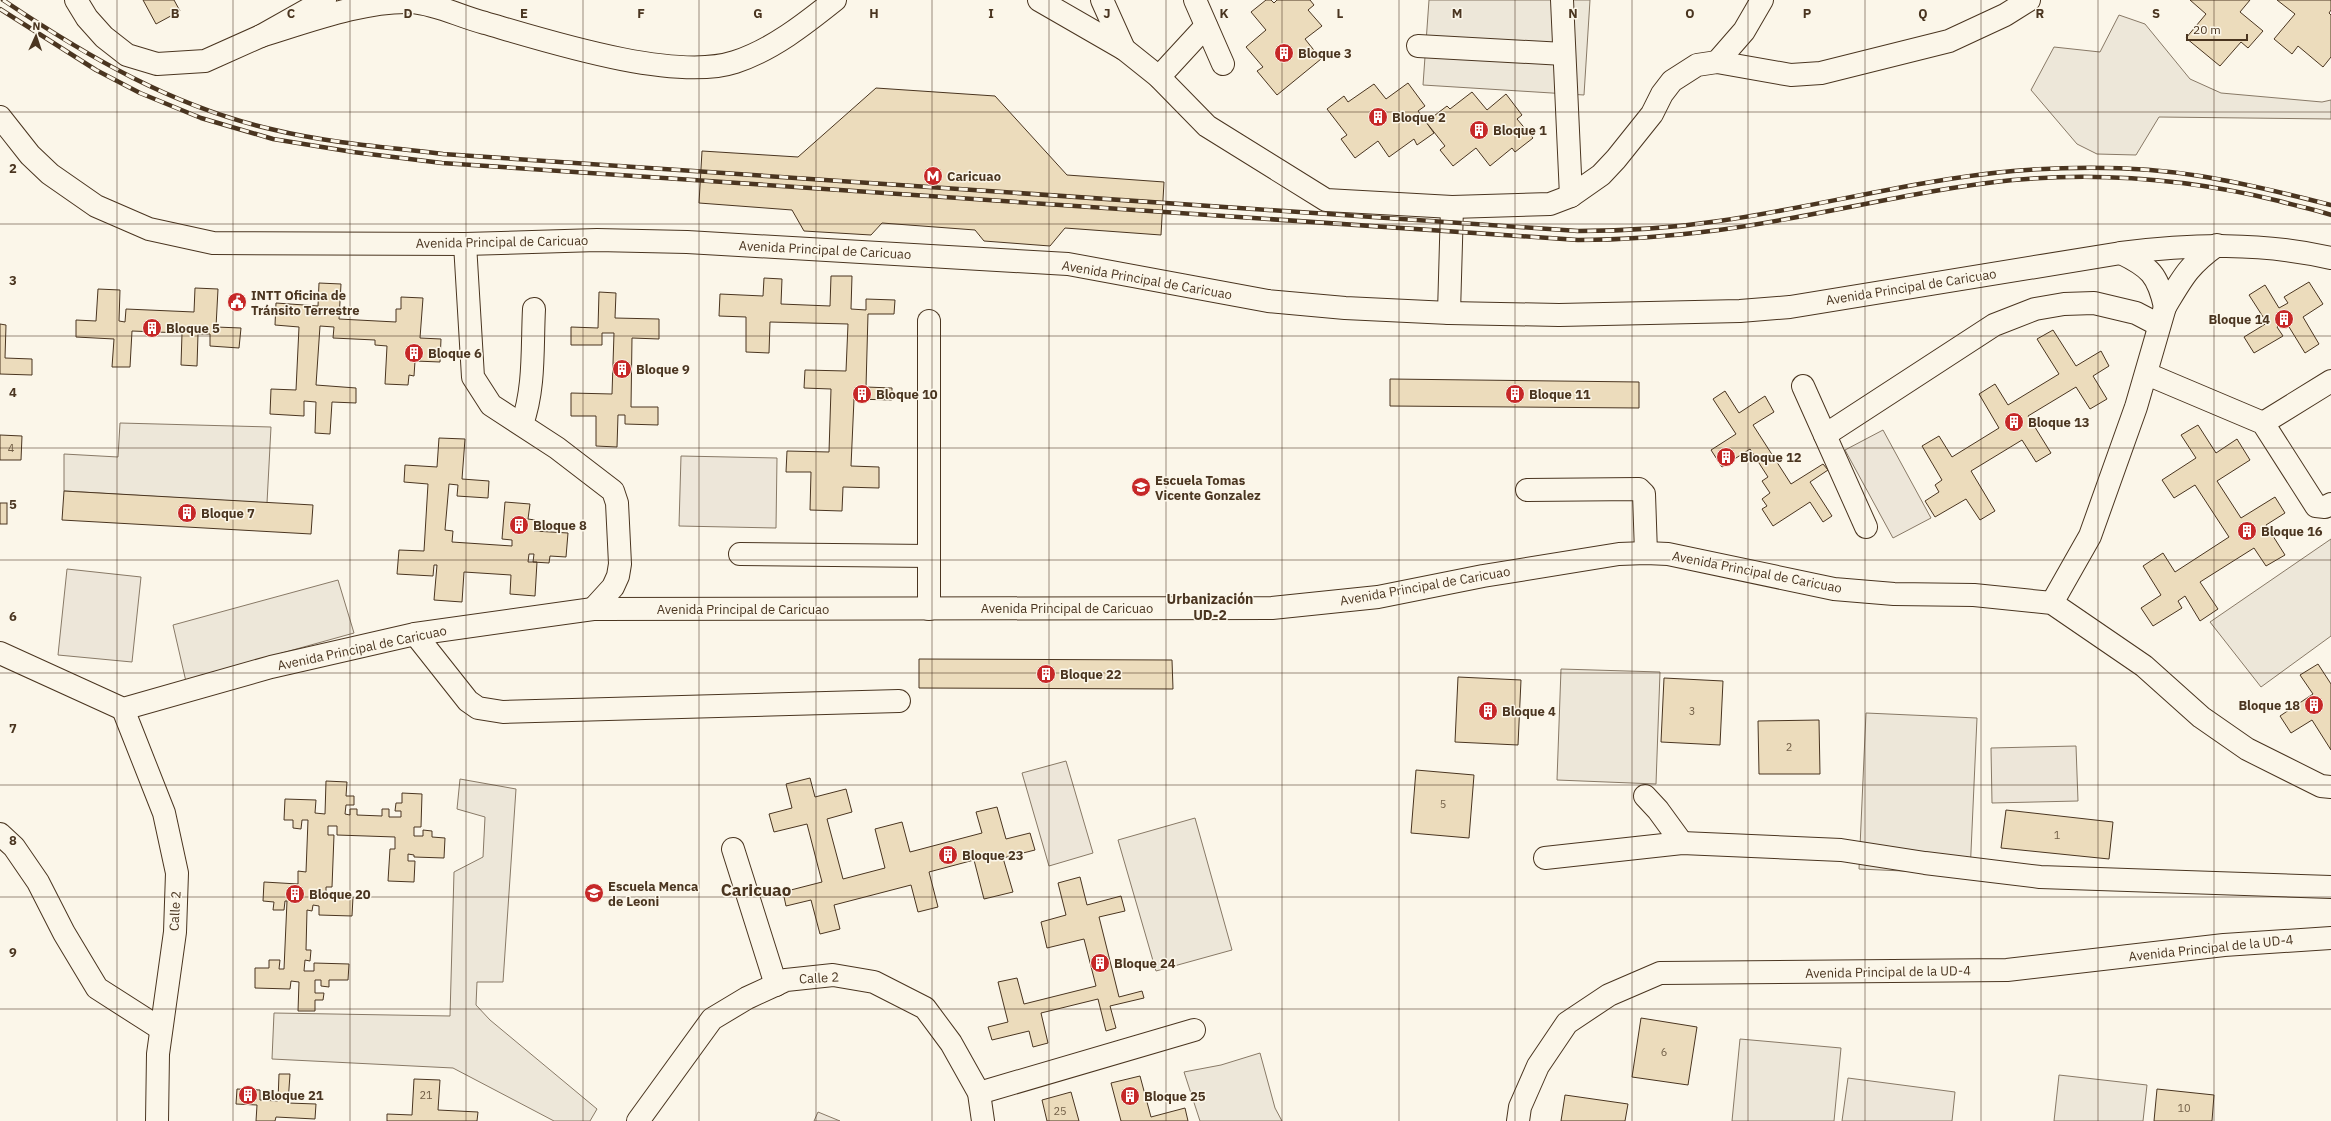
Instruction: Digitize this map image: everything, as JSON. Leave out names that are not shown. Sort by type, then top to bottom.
[{"type":"street","points":[[76,0],[87,18],[104,36],[122,51],[128,55],[157,64],[205,61],[261,36],[325,0]]},
{"type":"street","points":[[261,36],[345,11],[389,0],[413,2],[483,23],[624,60],[696,68],[733,63],[762,52],[835,0]]},
{"type":"street","points":[[1039,0],[1124,49],[1160,77],[1207,126],[1326,200],[1452,207],[1550,204],[1571,196],[1601,175],[1652,114],[1662,94],[1672,81],[1697,65],[1717,62],[1791,75],[1821,72],[1949,41],[2004,15],[2029,0]]},
{"type":"street","points":[[1102,0],[1124,49]]},
{"type":"street","points":[[1195,0],[1223,64]]},
{"type":"street","points":[[1562,0],[1571,196]]},
{"type":"street","points":[[1717,62],[1744,31],[1762,0]]},
{"type":"street","points":[[1160,77],[1206,26]]},
{"type":"street","points":[[1418,46],[1564,54]]},
{"type":"street","name":"Avenida Principal de Caricuao","points":[[0,117],[30,155],[50,174],[96,206],[134,223],[169,234],[213,243],[465,244],[597,240],[687,242],[1068,264],[1268,301],[1449,313],[1643,314],[1740,311],[1843,299],[2121,253],[2171,247],[2217,245],[2264,246],[2331,258]]},
{"type":"street","points":[[1449,313],[1452,207]]},
{"type":"street","points":[[465,244],[473,377],[491,405],[522,424],[613,491],[617,503],[620,564],[618,576],[613,587],[593,609]]},
{"type":"street","points":[[2052,603],[2090,536],[2147,374],[2162,316],[2181,278],[2199,258],[2217,245]]},
{"type":"street","points":[[2121,253],[2143,263],[2154,275],[2161,289],[2162,316]]},
{"type":"street","points":[[1825,435],[1994,325],[2035,309],[2064,304],[2094,303],[2136,313],[2162,316]]},
{"type":"street","points":[[522,424],[527,411],[531,376],[534,309]]},
{"type":"street","points":[[929,321],[929,609]]},
{"type":"street","points":[[2147,374],[2263,423],[2316,506],[2326,507],[2331,504]]},
{"type":"street","points":[[2263,423],[2331,381]]},
{"type":"street","points":[[1803,386],[1866,527]]},
{"type":"street","points":[[1527,490],[1639,489],[1644,494],[1646,553]]},
{"type":"street","name":"Avenida Principal de Caricuao","points":[[123,709],[271,667],[415,634],[593,609],[1272,608],[1378,597],[1483,576],[1619,554],[1646,553],[1668,554],[1834,589],[1894,594],[1974,595],[2052,603],[2144,666],[2201,717],[2247,749],[2321,786],[2331,787]]},
{"type":"street","points":[[740,554],[929,556]]},
{"type":"street","points":[[415,634],[468,701],[478,708],[503,712],[899,701]]},
{"type":"street","points":[[0,653],[123,709]]},
{"type":"street","name":"Calle 2","points":[[123,709],[164,813],[177,873],[175,932],[158,1054],[157,1121]]},
{"type":"street","points":[[1645,796],[1658,810],[1682,843]]},
{"type":"street","points":[[0,834],[14,847],[38,882],[64,932],[97,988],[161,1029]]},
{"type":"street","points":[[1545,858],[1682,843],[1841,850],[1925,863],[2040,877],[2331,887]]},
{"type":"street","points":[[733,849],[776,986]]},
{"type":"street","name":"Avenida Principal de la UD-4","points":[[1518,1121],[1520,1107],[1538,1066],[1567,1023],[1609,996],[1660,974],[2007,970],[2224,945],[2331,938]]},
{"type":"street","name":"Calle 2","points":[[638,1121],[712,1019],[747,998],[776,986],[786,980],[833,975],[874,982],[925,1008],[951,1043],[979,1093],[983,1121]]},
{"type":"street","points":[[979,1093],[1194,1030]]},
{"type":"shaded area","points":[[1429,0],[1590,0],[1584,95],[1423,85]]},
{"type":"shaded area","points":[[2119,15],[2145,24],[2190,79],[2221,93],[2322,102],[2331,100],[2331,119],[2159,117],[2136,155],[2097,154],[2077,144],[2031,90],[2054,47],[2100,52]]},
{"type":"shaded area","points":[[120,423],[271,427],[267,503],[64,491],[64,454],[118,457]]},
{"type":"shaded area","points":[[1883,430],[1931,518],[1893,538],[1845,450]]},
{"type":"shaded area","points":[[681,456],[777,458],[776,528],[679,526]]},
{"type":"shaded area","points":[[2331,539],[2331,636],[2261,687],[2210,622]]},
{"type":"shaded area","points":[[67,569],[141,577],[132,662],[58,655]]},
{"type":"shaded area","points":[[338,580],[354,633],[282,653],[187,686],[173,625]]},
{"type":"shaded area","points":[[1561,669],[1660,672],[1656,784],[1557,780]]},
{"type":"shaded area","points":[[1866,713],[1977,718],[1970,874],[1859,869]]},
{"type":"shaded area","points":[[2076,746],[2078,801],[1992,803],[1991,748]]},
{"type":"shaded area","points":[[1066,761],[1093,853],[1049,866],[1022,773]]},
{"type":"shaded area","points":[[460,779],[516,789],[503,982],[477,982],[476,1005],[490,1020],[597,1109],[590,1121],[554,1121],[453,1068],[272,1059],[274,1013],[450,1016],[454,872],[483,857],[485,817],[457,809]]},
{"type":"shaded area","points":[[1195,818],[1232,950],[1156,971],[1118,840]]},
{"type":"shaded area","points":[[1740,1039],[1841,1048],[1834,1121],[1732,1121]]},
{"type":"shaded area","points":[[1260,1053],[1275,1108],[1282,1121],[1200,1121],[1184,1072],[1221,1065]]},
{"type":"shaded area","points":[[2059,1075],[2147,1085],[2143,1121],[2054,1121]]},
{"type":"shaded area","points":[[1848,1078],[1955,1092],[1952,1121],[1842,1121]]},
{"type":"shaded area","points":[[818,1112],[840,1121],[814,1121]]},
{"type":"building","points":[[143,0],[174,0],[180,11],[156,24]]},
{"type":"building","name":"Bloque 3","points":[[1266,0],[1271,0],[1274,3],[1277,0],[1310,0],[1314,5],[1308,10],[1322,26],[1305,39],[1321,59],[1277,95],[1257,71],[1263,67],[1246,47],[1266,30],[1251,12]]},
{"type":"building","points":[[2190,0],[2250,0],[2240,12],[2263,31],[2248,48],[2241,42],[2220,66],[2186,38],[2206,14]]},
{"type":"building","points":[[2277,0],[2331,0],[2331,10],[2329,13],[2331,15],[2331,57],[2323,67],[2298,46],[2292,54],[2274,39],[2295,14]]},
{"type":"building","name":"Bloque 2","points":[[1408,83],[1425,106],[1418,111],[1434,133],[1417,145],[1414,139],[1389,157],[1378,141],[1355,158],[1341,139],[1347,135],[1327,109],[1344,96],[1348,102],[1374,84],[1386,99]]},
{"type":"building","points":[[876,88],[995,96],[1067,175],[1164,182],[1161,235],[1065,228],[1050,246],[984,241],[975,230],[882,223],[871,235],[804,231],[792,210],[699,203],[702,151],[798,157]]},
{"type":"building","name":"Bloque 1","points":[[1472,92],[1487,110],[1506,94],[1522,115],[1517,119],[1533,138],[1515,152],[1512,148],[1490,166],[1476,148],[1453,166],[1440,150],[1445,146],[1426,122],[1447,106],[1450,109]]},
{"type":"building","name":"Bloque 10","points":[[831,276],[852,276],[851,309],[866,310],[866,299],[895,300],[894,314],[868,314],[866,387],[892,388],[892,400],[854,399],[851,466],[879,467],[879,488],[843,487],[842,511],[810,510],[811,472],[786,472],[787,451],[829,452],[831,389],[804,388],[805,370],[846,371],[848,324],[770,322],[769,353],[746,352],[746,317],[719,316],[720,294],[763,296],[764,278],[782,279],[781,304],[830,306]]},
{"type":"building","name":"Bloque 14","points":[[2309,282],[2323,304],[2303,317],[2319,344],[2305,353],[2286,322],[2277,327],[2283,336],[2254,353],[2244,337],[2267,323],[2249,295],[2265,285],[2279,308],[2288,303],[2284,297]]},
{"type":"building","name":"Bloque 6","points":[[319,283],[341,284],[339,319],[396,322],[396,309],[401,309],[401,297],[423,298],[420,338],[441,339],[440,362],[415,361],[414,376],[409,375],[408,385],[385,384],[387,346],[375,345],[375,340],[333,338],[334,327],[320,326],[316,385],[356,388],[356,403],[332,402],[330,434],[315,433],[316,402],[304,401],[304,416],[270,414],[271,389],[296,390],[299,327],[275,325],[276,303],[318,306]]},
{"type":"building","name":"Bloque 5","points":[[195,288],[218,289],[216,327],[241,328],[239,348],[210,346],[210,334],[198,334],[197,366],[181,365],[182,333],[132,331],[130,367],[112,367],[114,339],[76,337],[76,320],[96,321],[98,289],[120,290],[119,321],[125,322],[126,309],[194,312]]},
{"type":"building","name":"Bloque 9","points":[[599,292],[616,293],[615,318],[659,319],[659,339],[632,338],[631,407],[658,407],[658,425],[625,424],[625,415],[618,415],[617,447],[596,446],[596,416],[571,416],[571,393],[612,394],[614,333],[602,333],[602,345],[571,345],[571,327],[598,328]]},
{"type":"building","points":[[0,324],[6,325],[5,358],[32,359],[32,375],[0,374]]},
{"type":"building","name":"Bloque 13","points":[[2053,330],[2076,366],[2101,351],[2109,366],[2093,376],[2107,399],[2090,409],[2076,387],[2028,416],[2051,453],[2036,462],[2022,440],[1971,471],[1995,511],[1980,520],[1966,499],[1935,517],[1925,501],[1939,492],[1935,485],[1942,480],[1922,446],[1939,436],[1952,457],[1999,428],[1979,394],[1995,384],[2008,405],[2059,374],[2037,339]]},
{"type":"building","name":"Bloque 11","points":[[1390,379],[1639,382],[1639,408],[1390,406]]},
{"type":"building","name":"Bloque 12","points":[[1725,391],[1739,413],[1765,396],[1774,412],[1753,425],[1791,484],[1823,464],[1828,470],[1810,482],[1832,516],[1823,522],[1810,502],[1773,526],[1762,509],[1767,506],[1762,499],[1770,493],[1762,481],[1768,477],[1750,449],[1722,467],[1711,450],[1736,434],[1713,399]]},
{"type":"building","name":"Bloque 16","points":[[2198,425],[2216,453],[2237,439],[2250,460],[2217,481],[2241,518],[2275,497],[2285,513],[2266,525],[2285,555],[2266,566],[2254,548],[2200,582],[2218,609],[2200,621],[2185,596],[2178,601],[2182,608],[2153,626],[2141,608],[2161,595],[2143,566],[2163,553],[2175,572],[2229,537],[2195,485],[2174,498],[2162,480],[2196,458],[2181,435]]},
{"type":"building","points":[[0,435],[22,436],[21,460],[0,460]]},
{"type":"building","name":"Bloque 8","points":[[439,438],[465,439],[462,479],[489,481],[488,498],[457,496],[458,485],[449,484],[445,530],[453,531],[452,542],[512,546],[512,540],[502,539],[505,502],[530,504],[528,519],[535,520],[534,531],[568,533],[566,557],[550,556],[549,563],[537,562],[535,596],[510,594],[511,575],[464,572],[462,602],[434,600],[437,565],[434,565],[433,576],[397,574],[399,550],[424,551],[428,484],[404,482],[405,465],[437,467]],"holes":[[[529,554],[534,554],[533,562],[528,562]]]},
{"type":"building","name":"Bloque 7","points":[[64,491],[313,505],[311,534],[62,520]]},
{"type":"building","points":[[0,503],[7,503],[7,524],[0,524]]},
{"type":"building","name":"Bloque 22","points":[[919,659],[1172,660],[1173,689],[919,688]]},
{"type":"building","name":"Bloque 18","points":[[2318,664],[2331,684],[2331,750],[2312,720],[2291,733],[2280,716],[2313,694],[2300,675]]},
{"type":"building","name":"Bloque 4","points":[[1458,677],[1521,680],[1518,745],[1455,742]]},
{"type":"building","points":[[1664,678],[1723,681],[1720,745],[1661,742]]},
{"type":"building","points":[[1819,720],[1820,774],[1759,774],[1758,721]]},
{"type":"building","points":[[1416,770],[1474,775],[1469,838],[1411,833]]},
{"type":"building","name":"Bloque 23","points":[[810,778],[815,797],[846,789],[852,812],[827,819],[843,879],[885,868],[875,829],[902,822],[910,852],[982,833],[976,812],[997,807],[1006,839],[1030,833],[1035,850],[1003,858],[1013,892],[984,899],[974,860],[929,872],[938,907],[918,912],[911,885],[834,905],[840,929],[820,934],[811,900],[786,906],[783,892],[822,882],[807,824],[774,832],[769,814],[792,808],[786,784]]},
{"type":"building","name":"Bloque 20","points":[[326,781],[347,782],[346,796],[354,796],[354,805],[346,805],[345,814],[350,815],[350,809],[357,809],[357,815],[382,816],[382,809],[389,809],[389,817],[401,817],[401,811],[395,811],[396,803],[402,803],[402,793],[422,794],[421,827],[414,827],[414,836],[423,836],[423,830],[432,831],[432,837],[445,838],[444,858],[414,857],[414,855],[408,854],[408,861],[415,861],[414,882],[388,881],[390,849],[395,849],[395,837],[337,835],[337,826],[328,826],[328,835],[334,835],[332,887],[326,887],[326,896],[332,896],[333,892],[338,892],[337,897],[353,897],[352,916],[319,915],[319,906],[313,905],[312,911],[307,910],[306,950],[311,950],[310,961],[305,960],[304,971],[314,971],[314,963],[349,964],[348,980],[329,980],[329,987],[321,986],[321,980],[315,980],[315,993],[324,993],[323,1000],[315,1000],[315,1011],[298,1011],[299,982],[291,981],[290,989],[255,988],[255,968],[269,968],[269,960],[280,960],[279,969],[284,969],[287,901],[285,901],[284,910],[273,910],[274,902],[263,901],[264,882],[298,884],[298,871],[306,872],[308,820],[302,820],[301,829],[293,828],[293,820],[284,820],[285,799],[316,800],[315,813],[325,814]]},
{"type":"building","points":[[2006,810],[2113,822],[2109,859],[2001,848]]},
{"type":"building","name":"Bloque 24","points":[[1080,877],[1087,905],[1121,896],[1125,911],[1099,917],[1119,997],[1142,991],[1144,998],[1110,1006],[1116,1028],[1106,1031],[1098,999],[1041,1013],[1048,1043],[1033,1047],[1029,1031],[992,1040],[988,1027],[1008,1022],[998,982],[1017,978],[1024,1004],[1096,986],[1084,939],[1047,948],[1041,922],[1066,915],[1058,883]]},
{"type":"building","points":[[1641,1018],[1697,1027],[1688,1085],[1632,1077]]},
{"type":"building","name":"Bloque 21","points":[[279,1074],[290,1074],[288,1103],[316,1104],[315,1119],[276,1117],[275,1121],[256,1121],[257,1105],[236,1104],[237,1089],[260,1090],[260,1100],[278,1101]]},
{"type":"building","name":"Bloque 25","points":[[1140,1076],[1151,1117],[1185,1108],[1188,1121],[1121,1121],[1111,1083]]},
{"type":"building","points":[[414,1079],[440,1080],[438,1110],[478,1112],[477,1121],[387,1121],[387,1114],[412,1115]]},
{"type":"building","points":[[2157,1089],[2214,1095],[2212,1121],[2154,1121]]},
{"type":"building","points":[[1071,1092],[1079,1121],[1047,1121],[1042,1100]]},
{"type":"building","points":[[1565,1095],[1628,1104],[1625,1121],[1561,1121]]},
{"type":"railway","points":[[3,0],[67,41],[100,60],[133,78],[201,108],[238,120],[295,134],[337,141],[443,154],[1578,231],[1648,229],[1684,226],[1792,209],[1902,187],[1976,175],[2060,168],[2131,169],[2177,173],[2249,185],[2331,205]]},
{"type":"railway","points":[[0,9],[96,70],[140,93],[201,118],[273,139],[353,152],[442,163],[1578,240],[1648,237],[1719,230],[1756,225],[1976,184],[2046,178],[2114,178],[2181,183],[2247,194],[2331,215]]},
{"type":"place","name":"Bloque 3","points":[[1284,53]]},
{"type":"place","name":"Bloque 2","points":[[1378,117]]},
{"type":"place","name":"Bloque 1","points":[[1479,130]]},
{"type":"place","name":"Caricuao","points":[[933,176]]},
{"type":"place","name":"INTT Oficina de Tránsito Terrestre","points":[[237,302]]},
{"type":"place","name":"Bloque 14","points":[[2284,319]]},
{"type":"place","name":"Bloque 5","points":[[152,328]]},
{"type":"place","name":"Bloque 6","points":[[414,353]]},
{"type":"place","name":"Bloque 9","points":[[622,369]]},
{"type":"place","name":"Bloque 10","points":[[862,394]]},
{"type":"place","name":"Bloque 11","points":[[1515,394]]},
{"type":"place","name":"Bloque 13","points":[[2014,422]]},
{"type":"place","name":"Bloque 12","points":[[1726,457]]},
{"type":"place","name":"Escuela Tomas Vicente Gonzalez","points":[[1141,487]]},
{"type":"place","name":"Bloque 7","points":[[187,513]]},
{"type":"place","name":"Bloque 8","points":[[519,525]]},
{"type":"place","name":"Bloque 16","points":[[2247,531]]},
{"type":"place","name":"Bloque 22","points":[[1046,674]]},
{"type":"place","name":"Bloque 18","points":[[2314,705]]},
{"type":"place","name":"Bloque 4","points":[[1488,711]]},
{"type":"place","name":"Bloque 23","points":[[948,855]]},
{"type":"place","name":"Escuela Menca de Leoni","points":[[594,893]]},
{"type":"place","name":"Bloque 20","points":[[295,894]]},
{"type":"place","name":"Bloque 24","points":[[1100,963]]},
{"type":"place","name":"Bloque 21","points":[[248,1095]]},
{"type":"place","name":"Bloque 25","points":[[1130,1096]]},
{"type":"district","name":"Urbanización UD-2","points":[[1210,608]]},
{"type":"district","name":"Caricuao","points":[[756,890]]}]
